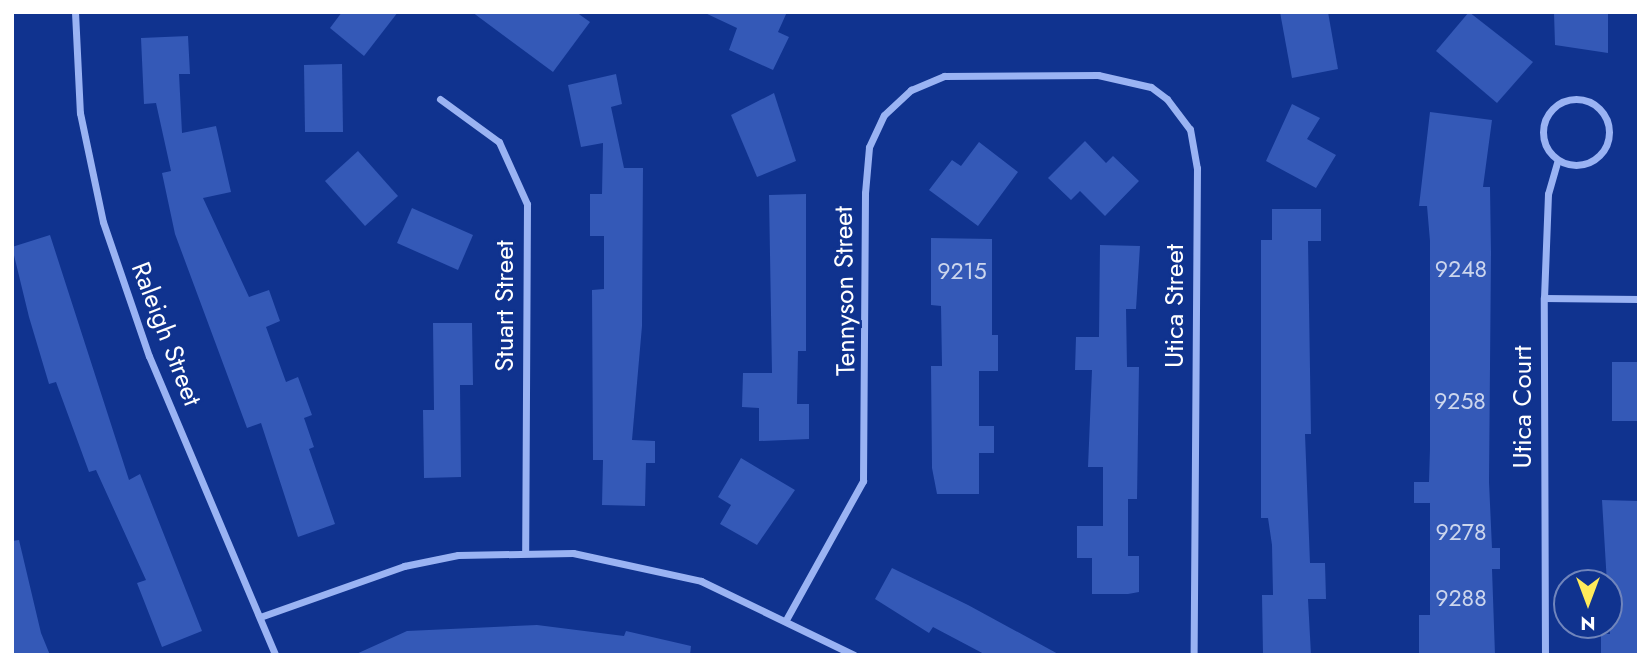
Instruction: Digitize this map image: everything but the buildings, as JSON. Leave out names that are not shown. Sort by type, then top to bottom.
[{"type":"street","name":"Raleigh Street","points":[[75,12],[80,113],[103,222],[149,356],[275,655]]},
{"type":"street","name":"Tennyson Street","points":[[787,618],[863,481],[865,193],[869,147],[884,115],[911,90],[944,76],[1040,75]]},
{"type":"street","name":"Utica Street","points":[[1040,75],[1098,75],[1151,87],[1190,129],[1197,168],[1194,655]]},
{"type":"street","name":"Stuart Street","points":[[440,99],[499,142],[527,204],[525,551]]},
{"type":"street","points":[[1566,100],[1591,102],[1608,120],[1608,145],[1587,164],[1558,160],[1545,145],[1545,120],[1566,100]]},
{"type":"street","name":"Utica Court","points":[[1545,655],[1544,298],[1548,194],[1558,160]]},
{"type":"street","points":[[1544,298],[1639,299]]},
{"type":"street","points":[[260,617],[404,565],[525,551],[636,562],[701,581],[787,618],[854,655]]}]
